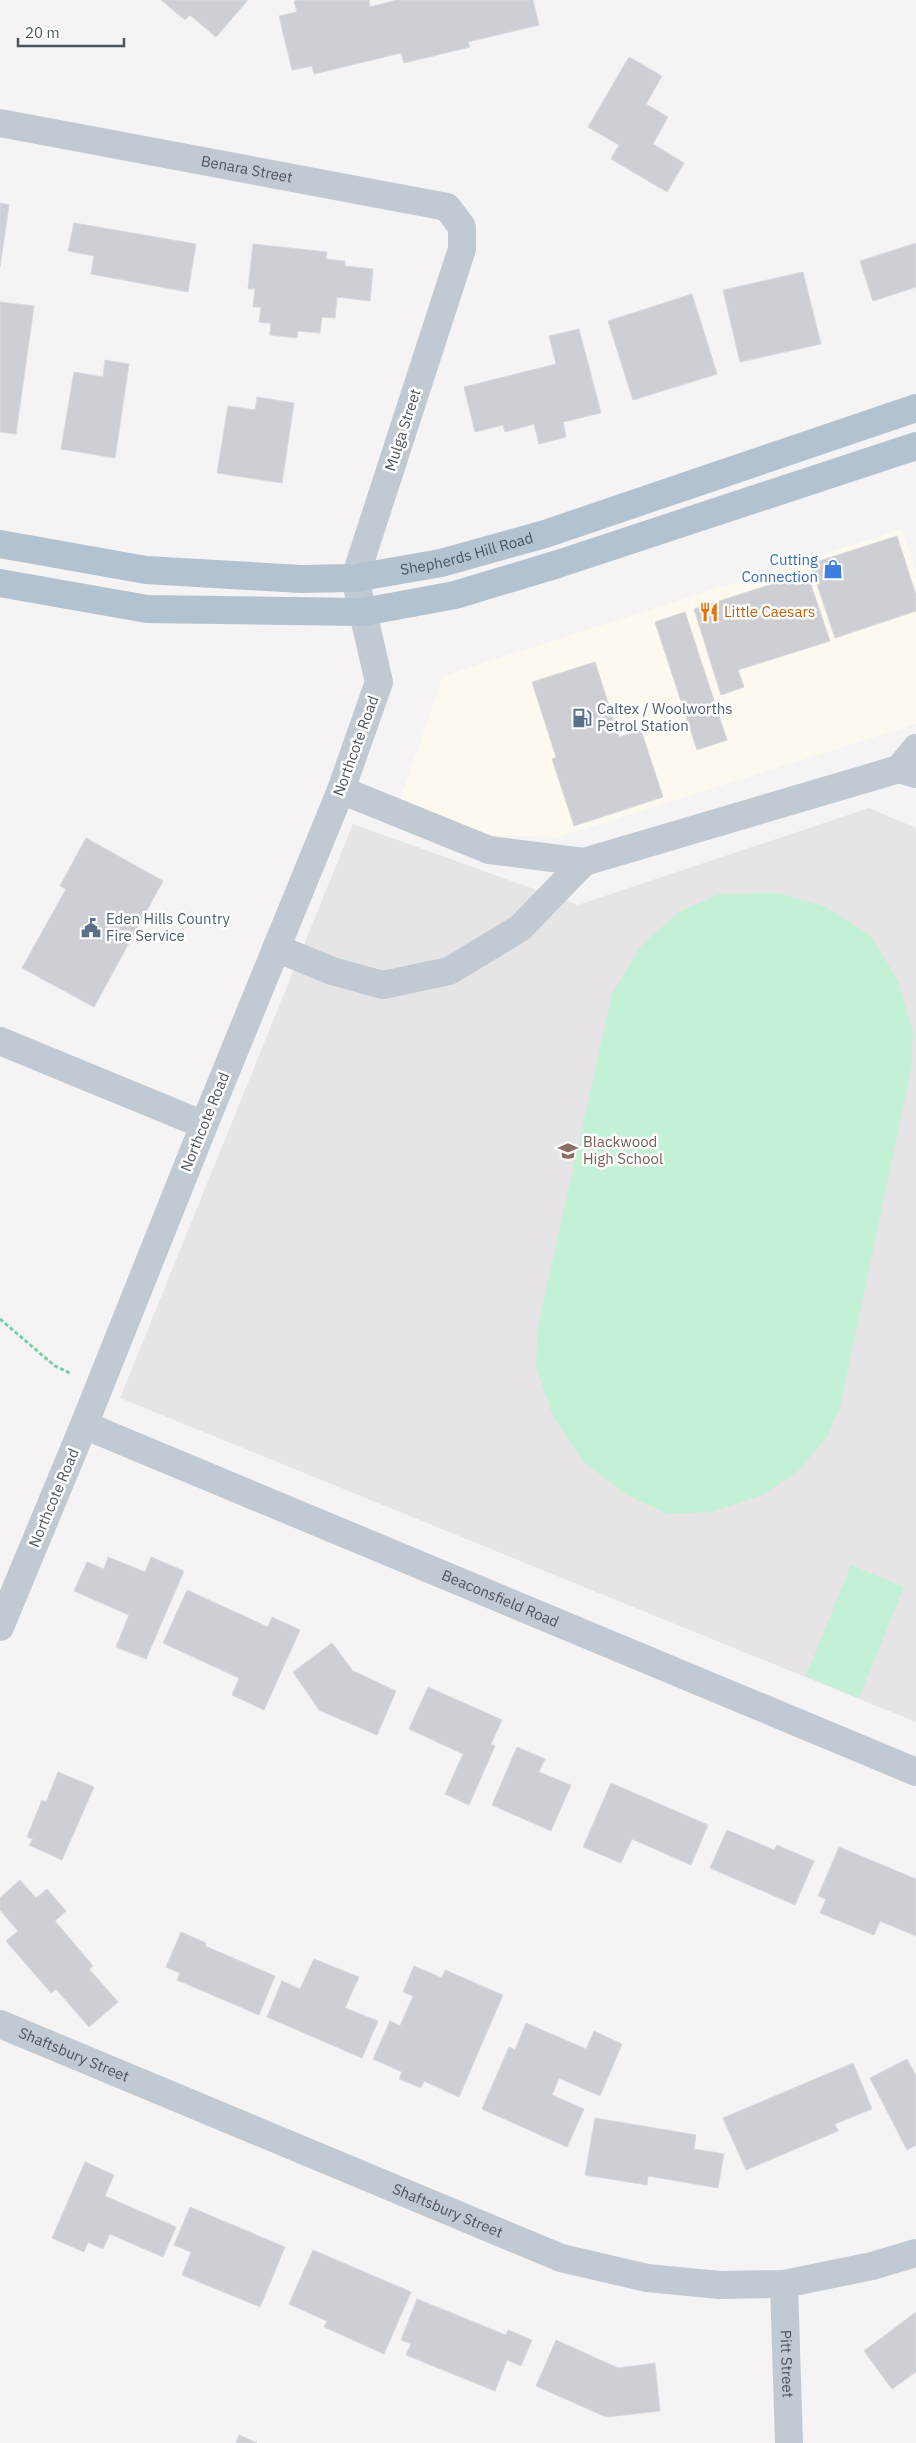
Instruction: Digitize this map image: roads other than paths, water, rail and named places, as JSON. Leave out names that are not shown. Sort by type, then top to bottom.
[{"type":"main road","name":"Shepherds Hill Road","points":[[0,544],[146,570],[301,578],[354,578],[441,563],[545,534],[916,408]]},
{"type":"main road","points":[[0,583],[147,609],[363,612],[455,595],[539,570],[916,446]]},
{"type":"street","name":"Benara Street","points":[[0,123],[446,207],[462,226],[462,249]]},
{"type":"street","name":"Mulga Street","points":[[354,578],[462,249]]},
{"type":"street","points":[[354,578],[363,612]]},
{"type":"street","name":"Northcote Road","points":[[0,1627],[100,1387],[204,1125],[341,790],[378,682],[363,612]]},
{"type":"street","points":[[341,790],[489,850],[584,862],[908,772],[916,748]]},
{"type":"street","points":[[276,948],[332,971],[383,985],[449,971],[520,928],[584,862]]},
{"type":"street","points":[[0,1041],[204,1125]]},
{"type":"street","name":"Beaconsfield Road","points":[[84,1425],[916,1772]]},
{"type":"street","name":"Shaftsbury Street","points":[[0,2024],[561,2258],[647,2278],[720,2285],[784,2284],[872,2266],[916,2253]]},
{"type":"street","name":"Pitt Street","points":[[784,2284],[790,2443]]},
{"type":"place","name":"Cutting Connection","points":[[833,569]]},
{"type":"place","name":"Little Caesars","points":[[709,612]]},
{"type":"place","name":"Caltex / Woolworths Petrol Station","points":[[582,718]]},
{"type":"place","name":"Eden Hills Country Fire Service","points":[[91,928]]},
{"type":"place","name":"Blackwood High School","points":[[568,1151]]}]
